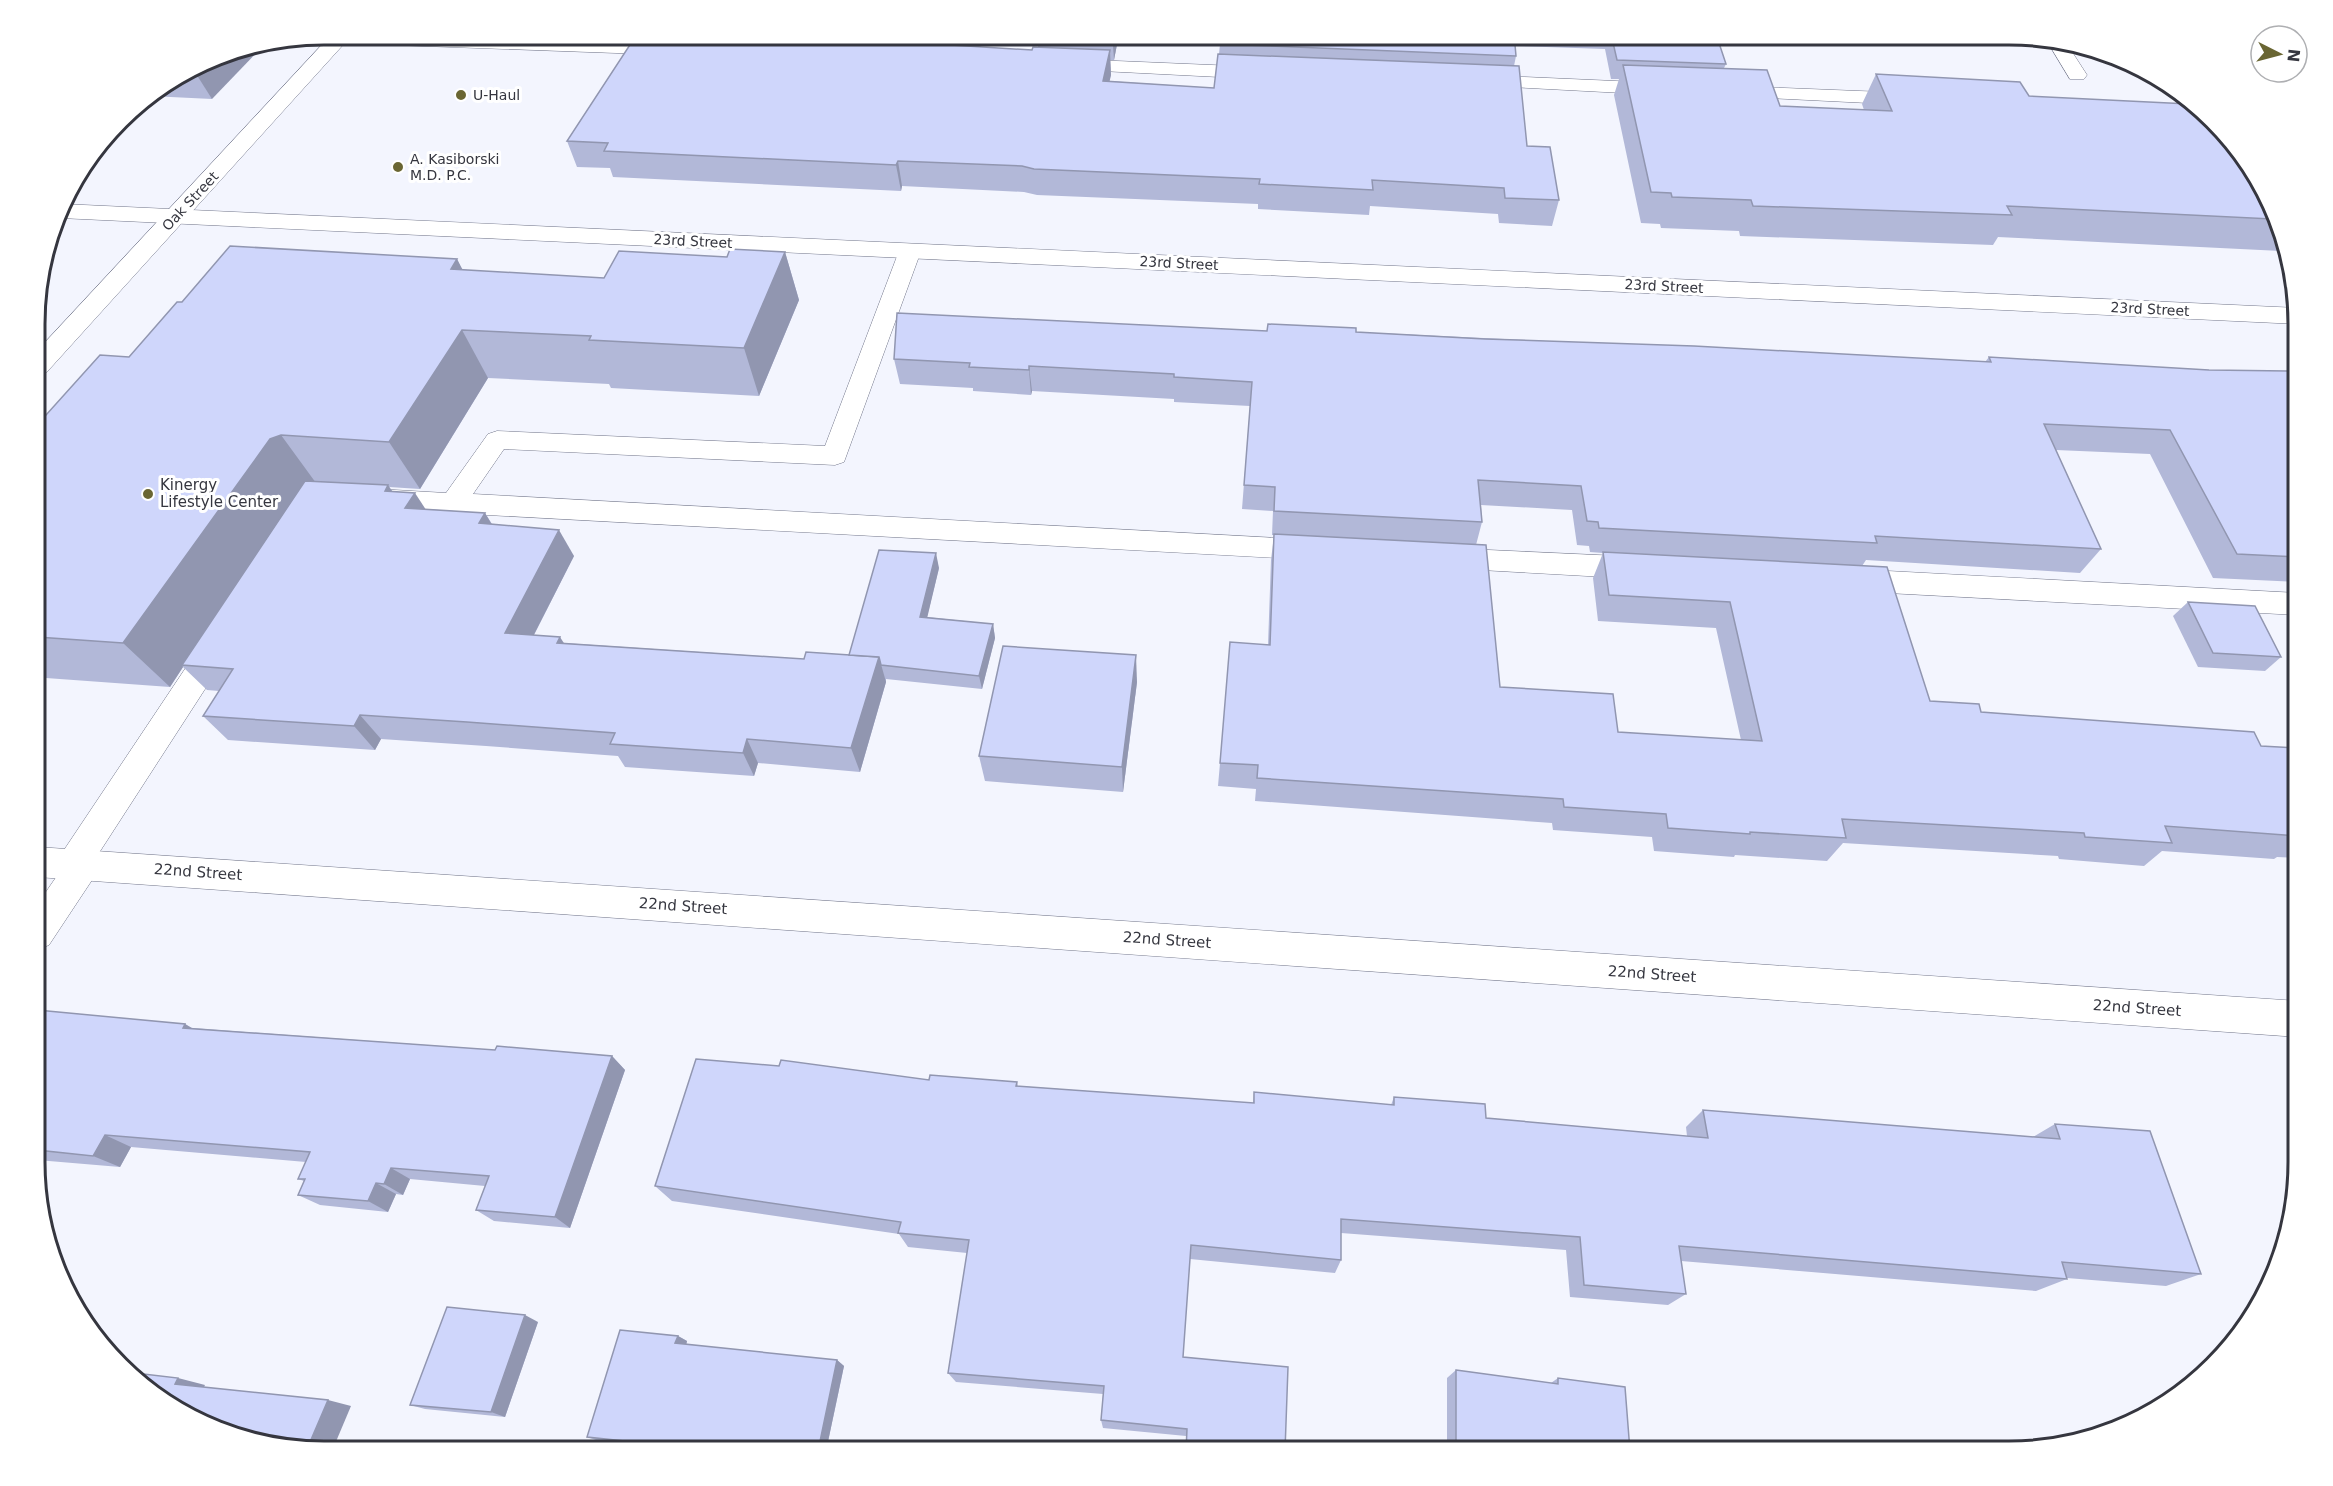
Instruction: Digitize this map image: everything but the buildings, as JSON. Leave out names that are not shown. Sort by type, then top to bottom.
[{"type":"street","name":"Oak Street","points":[[45,358],[333,45]]},
{"type":"street","name":"23rd Street","points":[[68,212],[2288,316]]},
{"type":"street","name":"22nd Street","points":[[45,862],[2288,1018]]},
{"type":"lane","points":[[562,45],[684,50]]},
{"type":"lane","points":[[966,61],[971,45]]},
{"type":"lane","points":[[2061,50],[2077,75]]},
{"type":"lane","points":[[942,60],[990,62]]},
{"type":"lane","points":[[1049,64],[1276,73]]},
{"type":"lane","points":[[1455,81],[1682,90]]},
{"type":"lane","points":[[1718,91],[1932,100]]},
{"type":"lane","points":[[453,503],[497,440],[835,456],[910,251]]},
{"type":"lane","points":[[350,497],[1340,552]]},
{"type":"lane","points":[[1423,556],[1663,570]]},
{"type":"lane","points":[[1819,578],[2288,603]]},
{"type":"lane","points":[[45,921],[231,624]]},
{"type":"place","name":"U-Haul","points":[[461,95]]},
{"type":"place","name":"A. Kasiborski M.D. P.C.","points":[[398,167]]},
{"type":"place","name":"Kinergy Lifestyle Center","points":[[148,494]]}]
